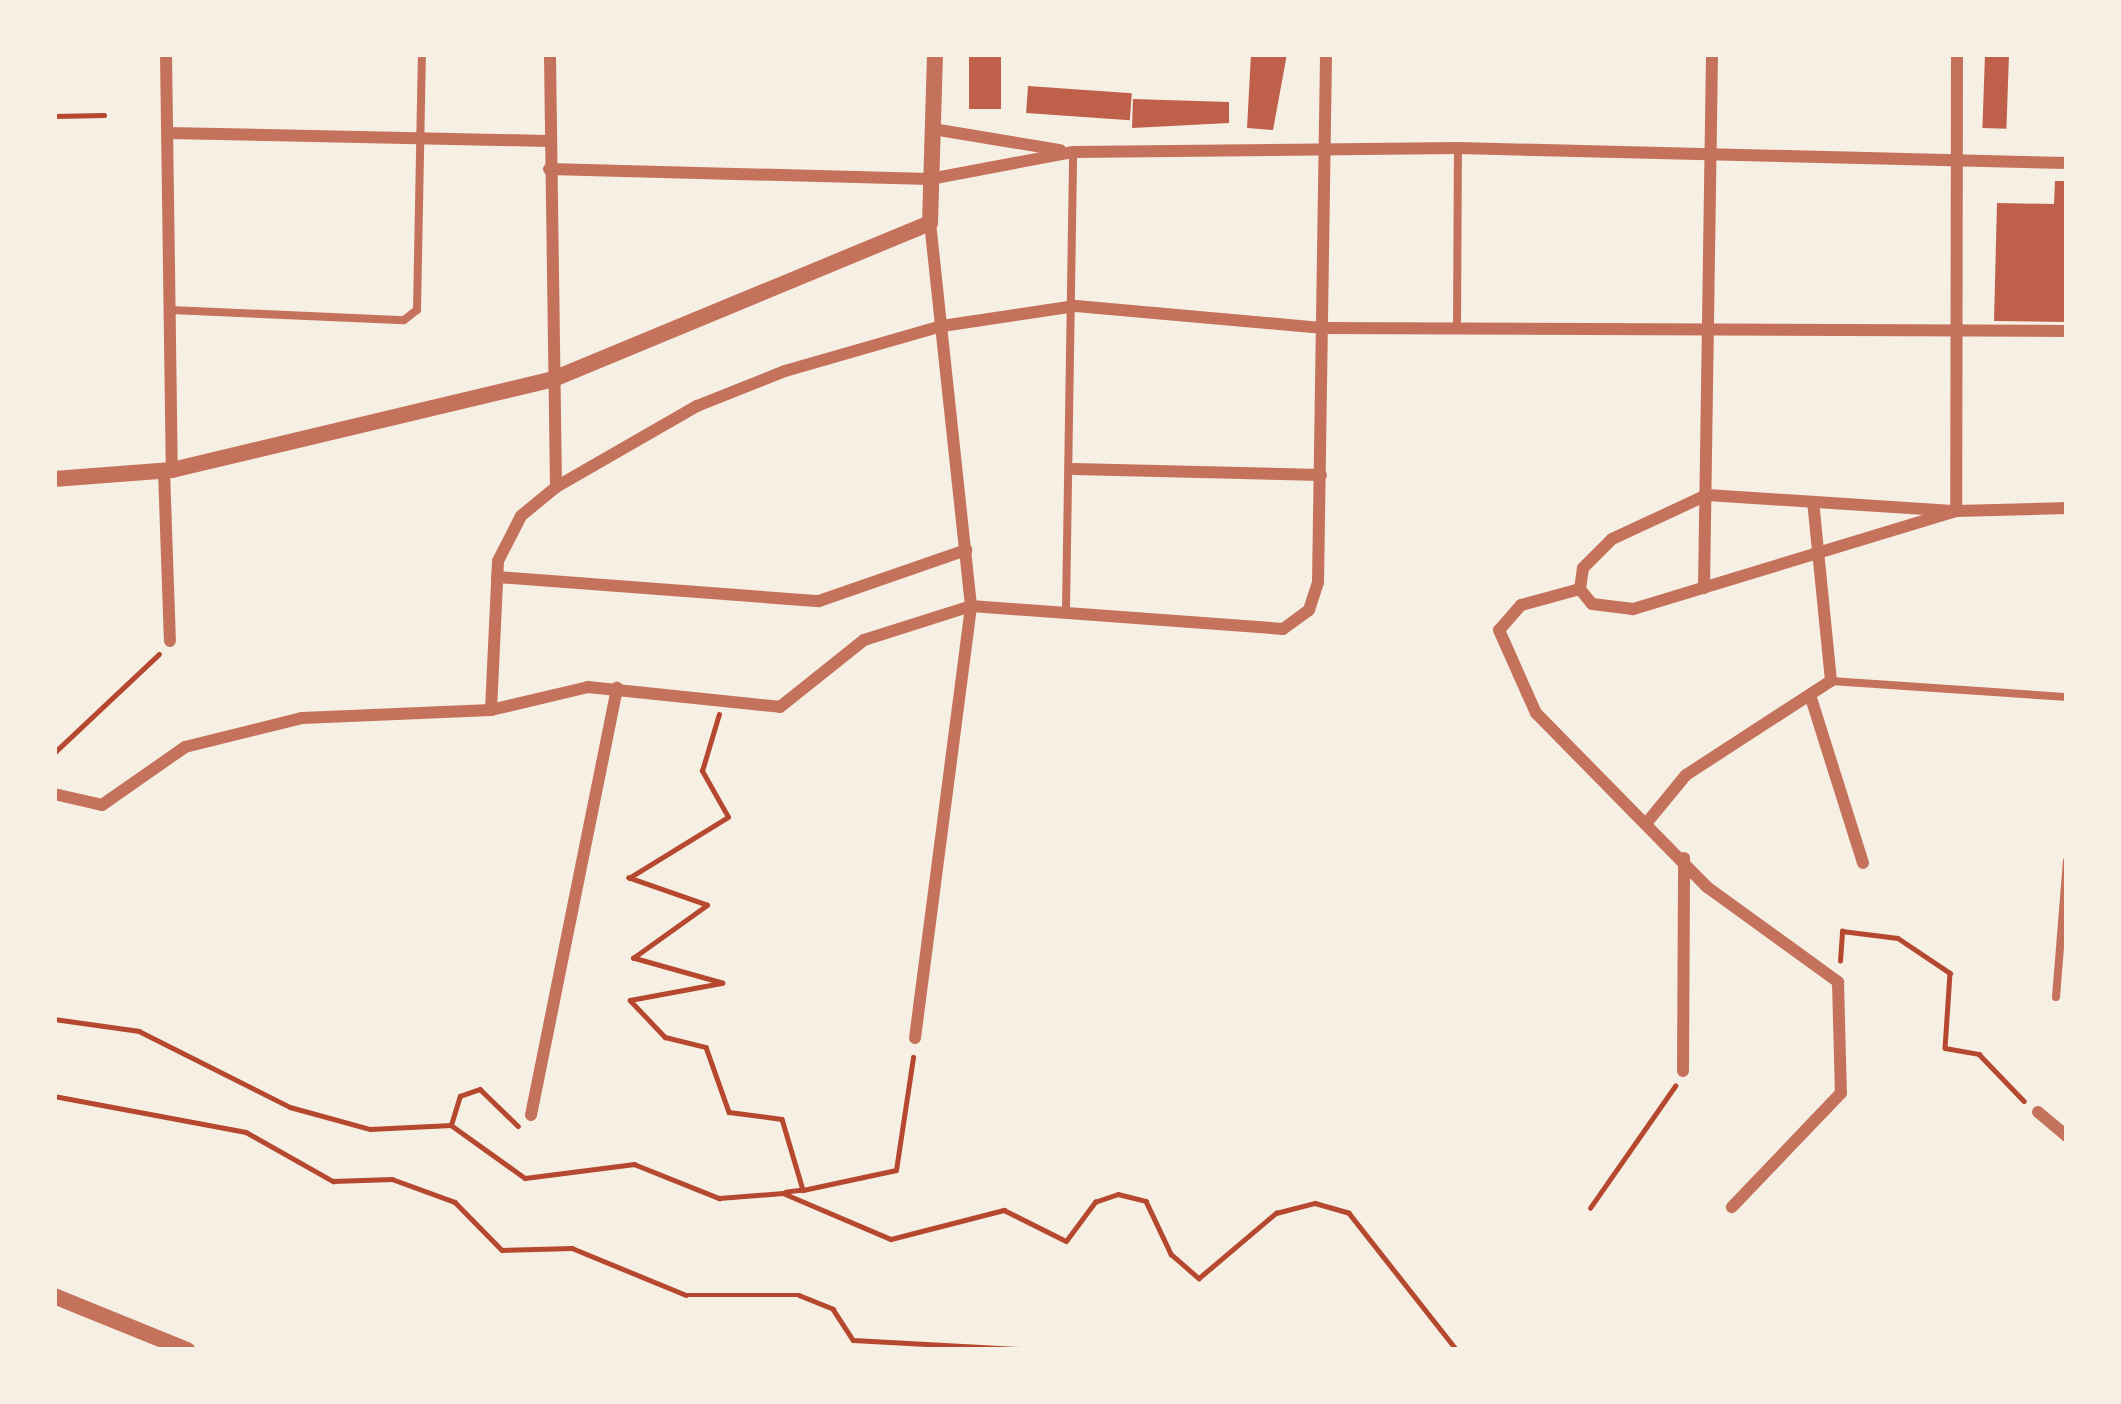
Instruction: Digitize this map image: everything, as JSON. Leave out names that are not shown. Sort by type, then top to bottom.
[{"type":"street","points":[[166,54],[170,640]]},
{"type":"street","points":[[550,54],[556,487]]},
{"type":"street","points":[[915,1038],[971,606],[930,223],[935,54]]},
{"type":"street","points":[[1704,588],[1712,54]]},
{"type":"street","points":[[1956,511],[1957,54]]},
{"type":"street","points":[[54,794],[102,805],[184,747],[282,722],[491,710],[617,688],[779,707],[864,640],[971,606],[1066,609],[1211,631],[1283,629],[1309,610],[1318,583],[1324,153],[1330,56]]},
{"type":"street","points":[[933,130],[1073,152],[1324,153],[1457,148],[2067,163]]},
{"type":"street","points":[[168,133],[548,141]]},
{"type":"street","points":[[549,170],[930,179],[1073,152]]},
{"type":"street","points":[[54,479],[168,471],[551,380],[930,223]]},
{"type":"street","points":[[491,710],[497,577],[521,516],[556,487],[697,406],[942,326],[1076,306],[1321,328],[1709,334],[2067,331]]},
{"type":"street","points":[[1074,469],[1321,476]]},
{"type":"street","points":[[1580,589],[1583,568],[1612,538],[1707,495],[1956,511],[2067,508]]},
{"type":"street","points":[[1649,820],[1686,775],[1832,681],[1814,556],[1813,502]]},
{"type":"street","points":[[1580,589],[1611,611],[1704,588],[1956,511]]},
{"type":"street","points":[[497,577],[819,602],[966,550]]},
{"type":"street","points":[[1580,589],[1507,615],[1501,648],[1536,713],[1744,919],[1838,982],[1840,1093],[1732,1208]]},
{"type":"street","points":[[531,1115],[617,688]]},
{"type":"street","points":[[1810,698],[1863,863]]},
{"type":"street","points":[[1683,1071],[1684,857]]},
{"type":"street","points":[[2038,1112],[2067,1136]]},
{"type":"street","points":[[54,1296],[187,1350]]},
{"type":"lane","points":[[171,310],[404,320],[422,296],[422,54]]},
{"type":"lane","points":[[1457,148],[1457,328]]},
{"type":"lane","points":[[1066,609],[1074,469],[1073,152]]},
{"type":"lane","points":[[1832,681],[2067,697]]},
{"type":"lane","points":[[2056,998],[2067,861]]},
{"type":"path","points":[[54,116],[104,115]]},
{"type":"path","points":[[54,753],[170,640]]},
{"type":"path","points":[[724,699],[702,770],[728,817],[629,878],[707,905],[633,958],[722,983],[630,1000],[665,1037],[706,1047],[729,1112],[782,1119],[803,1190]]},
{"type":"path","points":[[1838,982],[1843,931],[1898,938],[1950,973],[1945,1048],[1979,1054],[2038,1112]]},
{"type":"path","points":[[54,1018],[139,1031],[290,1107],[370,1129],[451,1125],[524,1178],[603,1162],[719,1198],[803,1190],[896,1170],[915,1038]]},
{"type":"path","points":[[1590,1208],[1683,1071]]},
{"type":"path","points":[[451,1125],[469,1089],[503,1122],[531,1115]]},
{"type":"path","points":[[54,1096],[245,1132],[333,1181],[392,1179],[455,1202],[502,1250],[572,1248],[686,1295],[800,1295],[833,1310],[853,1340],[1040,1350]]},
{"type":"path","points":[[783,1193],[892,1239],[1004,1210],[1066,1241],[1096,1202],[1118,1193],[1145,1201],[1171,1255],[1198,1278],[1276,1213],[1315,1203],[1349,1213],[1457,1350]]},
{"type":"building","points":[[969,54],[1001,54],[1001,109],[969,109]]},
{"type":"building","points":[[1251,54],[1287,54],[1273,130],[1247,128]]},
{"type":"building","points":[[1985,54],[2009,55],[2006,129],[1982,128]]},
{"type":"building","points":[[1028,86],[1132,93],[1130,120],[1026,113]]},
{"type":"building","points":[[1133,99],[1229,102],[1229,123],[1132,128]]},
{"type":"building","points":[[2055,181],[2067,181],[2067,322],[1994,321],[1997,203],[2054,204]]}]
